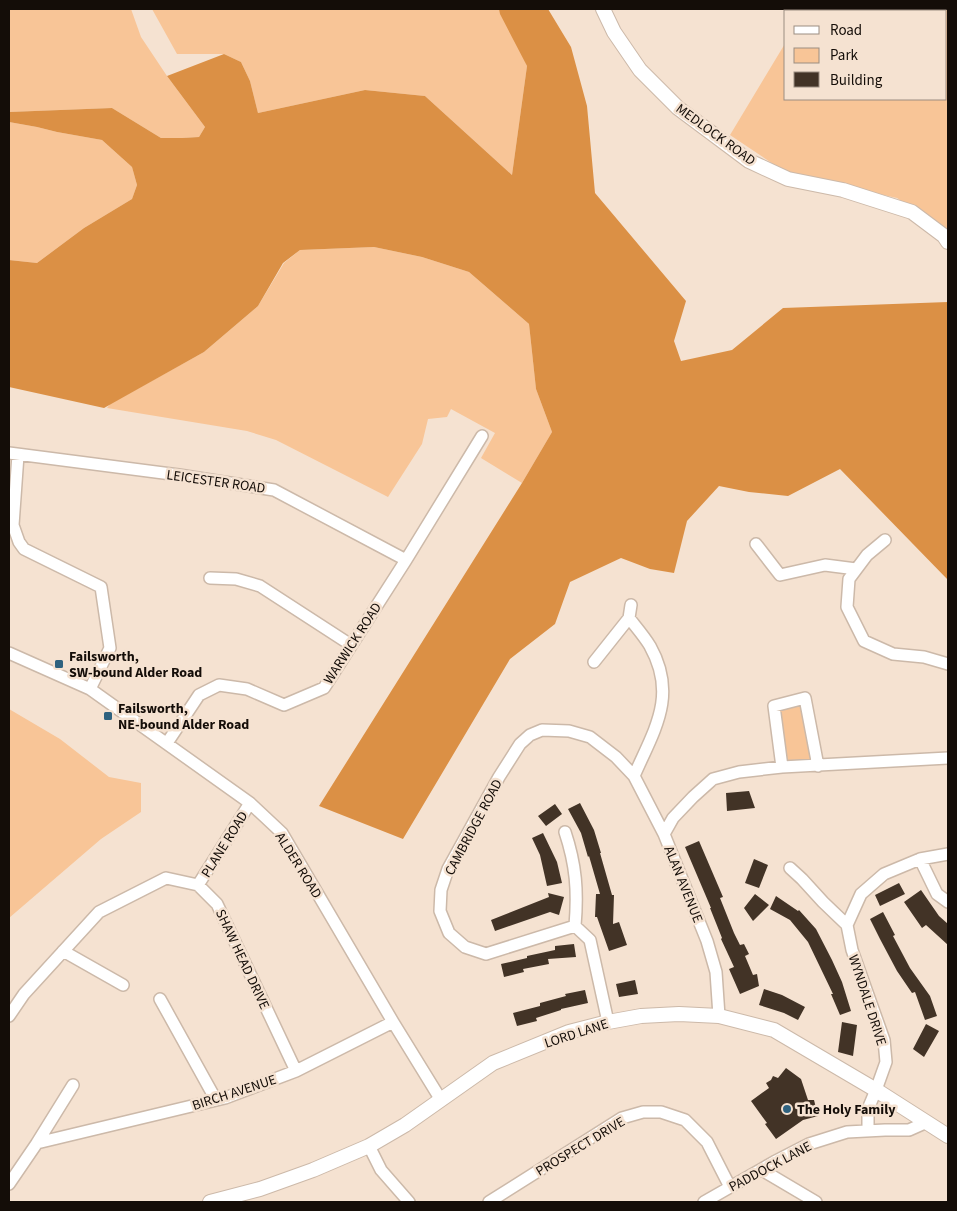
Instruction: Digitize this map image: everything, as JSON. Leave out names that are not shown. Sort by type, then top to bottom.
[{"type":"street","name":"MEDLOCK ROAD","points":[[603,9],[614,32],[640,70],[678,108],[749,162],[788,179],[844,190],[912,212],[944,236],[948,242]]},
{"type":"street","name":"WARWICK ROAD","points":[[166,743],[199,695],[219,685],[247,689],[284,705],[324,688],[482,436]]},
{"type":"street","name":"LEICESTER ROAD","points":[[14,454],[179,475],[274,490],[406,560]]},
{"type":"street","points":[[14,454],[12,525],[18,542],[24,548],[101,587],[110,648],[90,689]]},
{"type":"street","points":[[885,540],[867,555],[849,578],[847,607],[864,641],[893,654],[924,657],[948,664]]},
{"type":"street","points":[[756,544],[780,575],[825,565],[856,569]]},
{"type":"street","points":[[210,578],[236,579],[260,586],[351,645]]},
{"type":"street","points":[[594,662],[629,618],[631,605]]},
{"type":"street","points":[[629,618],[649,644],[658,662],[662,680],[663,699],[660,717],[634,776]]},
{"type":"street","name":"ALDER ROAD","points":[[9,652],[90,689],[250,803],[282,833],[441,1100]]},
{"type":"street","points":[[782,767],[774,706],[805,698],[818,766]]},
{"type":"street","name":"CAMBRIDGE ROAD","points":[[575,926],[486,954],[464,948],[449,933],[440,912],[442,890],[448,869],[499,777],[520,744],[530,735],[542,730],[569,731],[590,737],[616,757],[634,776],[664,834]]},
{"type":"street","name":"ALAN AVENUE","points":[[719,1016],[716,972],[707,941],[664,834],[673,818],[713,779],[739,772],[782,767],[948,758]]},
{"type":"street","name":"PLANE ROAD","points":[[198,885],[250,803]]},
{"type":"street","points":[[565,832],[572,853],[576,881],[577,907],[575,926],[590,940],[608,1022]]},
{"type":"street","points":[[790,868],[848,925],[861,894],[884,874],[920,859],[948,854]]},
{"type":"street","points":[[920,859],[937,894],[948,902]]},
{"type":"street","points":[[9,1016],[24,994],[99,912],[166,878],[198,885]]},
{"type":"street","name":"SHAW HEAD DRIVE","points":[[198,885],[217,904],[296,1071]]},
{"type":"street","name":"WYNDALE DRIVE","points":[[848,925],[852,950],[884,1040],[886,1062],[868,1109],[868,1131]]},
{"type":"street","points":[[63,951],[123,985]]},
{"type":"street","points":[[160,999],[216,1100]]},
{"type":"street","name":"LORD LANE","points":[[210,1202],[260,1190],[369,1146],[405,1125],[494,1064],[569,1032],[641,1016],[679,1014],[719,1016],[774,1030],[876,1090],[948,1136]]},
{"type":"street","name":"BIRCH AVENUE","points":[[37,1143],[225,1098],[296,1071],[393,1022]]},
{"type":"street","points":[[9,1184],[73,1085]]},
{"type":"street","name":"PROSPECT DRIVE","points":[[489,1202],[622,1118],[643,1112],[661,1112],[685,1120],[707,1142],[730,1187]]},
{"type":"street","name":"PADDOCK LANE","points":[[704,1202],[809,1144],[847,1132],[909,1130],[927,1122]]},
{"type":"street","points":[[369,1146],[381,1170],[409,1202]]},
{"type":"street","points":[[762,1170],[816,1202]]},
{"type":"green space","points":[[9,9],[131,9],[141,37],[205,127],[199,137],[161,138],[112,108],[9,112]]},
{"type":"green space","points":[[152,9],[503,9],[527,66],[512,175],[425,96],[365,90],[258,113],[250,81],[241,62],[224,54],[177,54]]},
{"type":"green space","points":[[948,9],[948,233],[897,198],[788,174],[730,135],[784,45],[784,100],[947,100],[947,10],[806,10]]},
{"type":"green space","points":[[9,122],[102,140],[132,167],[137,185],[132,199],[84,228],[37,263],[9,260]]},
{"type":"green space","points":[[374,247],[422,257],[469,272],[529,324],[536,389],[552,432],[522,483],[481,458],[495,433],[451,409],[447,417],[428,419],[422,444],[388,497],[276,440],[247,431],[107,408],[110,404],[204,352],[258,306],[284,263],[300,250]]},
{"type":"green space","points":[[799,702],[804,710],[815,764],[786,765],[779,709]]},
{"type":"green space","points":[[9,709],[60,739],[109,777],[141,783],[141,812],[101,839],[9,918]]},
{"type":"shaded area","points":[[499,9],[548,9],[571,47],[587,106],[595,193],[686,301],[674,341],[681,361],[732,350],[783,308],[948,302],[948,580],[840,469],[788,496],[749,492],[719,486],[687,521],[674,573],[650,569],[621,558],[570,582],[555,624],[510,659],[403,839],[319,806],[522,483],[552,432],[536,389],[529,324],[469,272],[422,257],[374,247],[300,250],[283,263],[258,306],[204,352],[104,408],[9,387],[9,260],[37,263],[84,228],[132,199],[137,185],[132,167],[102,140],[9,122],[9,112],[112,108],[161,138],[199,137],[205,127],[167,76],[224,54],[241,62],[250,81],[258,113],[365,90],[425,96],[512,175],[527,66]]},
{"type":"building","points":[[749,791],[755,808],[727,811],[726,793]]},
{"type":"building","points":[[580,803],[594,830],[612,895],[614,895],[613,924],[619,922],[627,945],[609,951],[597,917],[595,917],[596,894],[600,894],[581,833],[568,809]]},
{"type":"building","points":[[555,804],[562,814],[546,826],[538,816]]},
{"type":"building","points":[[543,833],[557,862],[562,883],[547,886],[540,855],[532,838]]},
{"type":"building","points":[[699,841],[723,897],[720,898],[734,933],[740,945],[744,944],[749,954],[745,956],[753,975],[757,974],[759,986],[740,994],[729,969],[734,967],[685,847]]},
{"type":"building","points":[[754,859],[768,865],[759,888],[745,883]]},
{"type":"building","points":[[899,883],[905,894],[880,906],[875,895]]},
{"type":"building","points":[[921,890],[939,916],[948,924],[948,945],[926,925],[922,928],[904,902]]},
{"type":"building","points":[[548,893],[564,897],[559,915],[550,912],[495,931],[491,920],[549,897]]},
{"type":"building","points":[[755,894],[769,905],[753,921],[744,908]]},
{"type":"building","points":[[776,896],[799,910],[816,929],[842,982],[851,1011],[840,1015],[831,994],[833,994],[808,942],[790,920],[770,909]]},
{"type":"building","points":[[883,912],[910,968],[930,996],[937,1016],[925,1020],[915,992],[912,993],[897,971],[880,939],[870,919]]},
{"type":"building","points":[[574,944],[576,957],[548,959],[549,964],[523,969],[524,972],[504,977],[501,964],[555,950],[555,946]]},
{"type":"building","points":[[635,980],[638,994],[619,997],[616,984]]},
{"type":"building","points":[[764,989],[782,995],[805,1007],[798,1020],[784,1013],[759,1005]]},
{"type":"building","points":[[585,990],[588,1003],[561,1009],[536,1018],[537,1021],[517,1026],[513,1013],[540,1006],[540,1003],[566,996],[565,994]]},
{"type":"building","points":[[842,1022],[857,1025],[853,1056],[838,1052]]},
{"type":"building","points":[[926,1024],[939,1031],[924,1057],[913,1049]]},
{"type":"building","name":"The Holy Family","points":[[786,1068],[801,1079],[808,1100],[814,1100],[818,1116],[803,1120],[776,1139],[751,1101],[769,1088],[766,1083],[773,1076],[778,1078]]},
{"type":"place","name":"Failsworth, SW-bound Alder Road","points":[[59,664]]},
{"type":"place","name":"Failsworth, NE-bound Alder Road","points":[[108,716]]},
{"type":"place","name":"The Holy Family","points":[[787,1109]]}]
